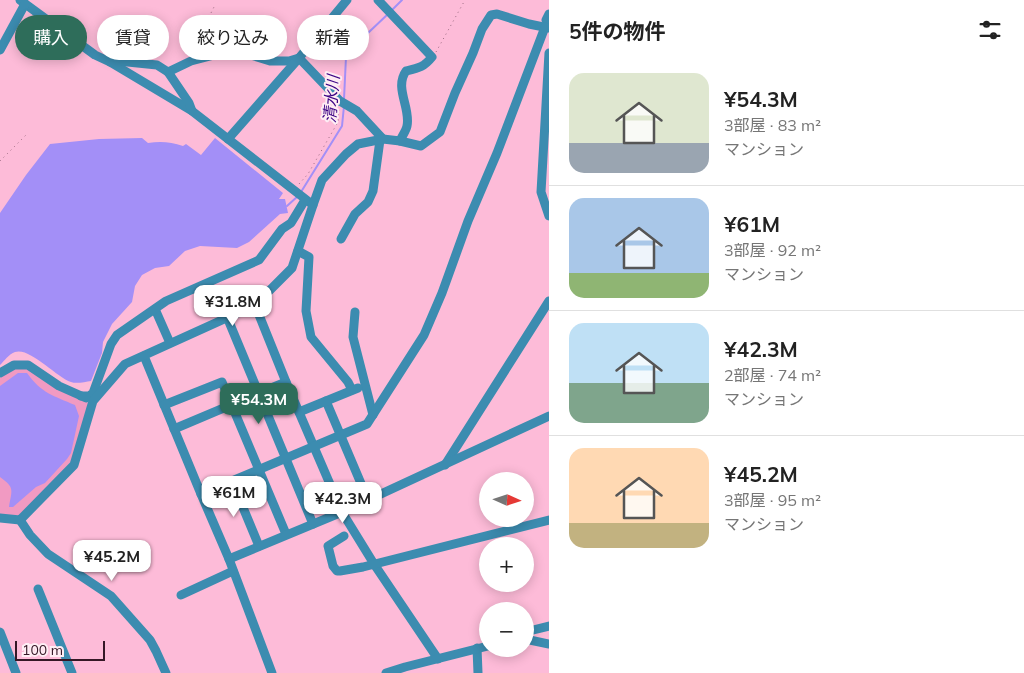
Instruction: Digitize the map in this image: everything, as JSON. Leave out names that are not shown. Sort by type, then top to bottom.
[{"type":"street","points":[[335,15],[347,0]]},
{"type":"street","points":[[378,0],[432,57],[420,68],[406,71],[403,76],[401,83],[407,127],[400,141]]},
{"type":"street","points":[[0,50],[22,2],[95,55],[192,111],[307,201]]},
{"type":"street","points":[[81,396],[89,396],[93,393],[111,344],[117,336],[166,301],[259,260],[282,229],[291,224],[322,180],[358,144],[382,139],[421,146],[440,132],[482,29],[490,15],[497,14],[529,24],[548,27]]},
{"type":"street","points":[[201,494],[367,424],[424,335],[442,293],[468,221],[548,27],[546,20],[549,14]]},
{"type":"street","points":[[168,72],[190,61],[238,51],[270,61],[289,61],[297,59]]},
{"type":"street","points":[[549,53],[541,192],[549,216]]},
{"type":"street","points":[[228,139],[297,60]]},
{"type":"street","points":[[301,60],[342,103],[357,111],[382,139]]},
{"type":"street","points":[[110,62],[118,61],[157,65],[168,72],[189,103],[192,111]]},
{"type":"street","points":[[341,239],[355,214],[368,202],[373,192],[382,139]]},
{"type":"street","points":[[20,520],[74,465],[93,401],[125,364],[255,304],[292,268],[298,250],[307,201]]},
{"type":"street","points":[[298,250],[309,257],[306,311],[311,337],[348,382],[352,390]]},
{"type":"street","points":[[445,465],[549,301]]},
{"type":"street","points":[[255,304],[313,447],[342,512],[374,564],[438,659]]},
{"type":"street","points":[[155,309],[170,343]]},
{"type":"street","points":[[354,312],[353,337],[373,415]]},
{"type":"street","points":[[227,317],[313,524]]},
{"type":"street","points":[[144,356],[233,571],[272,673]]},
{"type":"street","points":[[0,373],[14,364],[28,365],[59,386],[93,401]]},
{"type":"street","points":[[164,405],[222,382],[286,534]]},
{"type":"street","points":[[174,429],[286,382]]},
{"type":"street","points":[[299,412],[365,385]]},
{"type":"street","points":[[326,401],[368,500]]},
{"type":"street","points":[[228,559],[342,512],[549,416]]},
{"type":"street","points":[[232,481],[259,546]]},
{"type":"street","points":[[0,518],[20,520]]},
{"type":"street","points":[[20,520],[30,535],[48,554],[111,596],[150,640],[166,673]]},
{"type":"street","points":[[344,536],[328,546],[333,566],[337,571],[374,564],[549,520]]},
{"type":"street","points":[[181,595],[233,571]]},
{"type":"street","points":[[38,589],[72,673]]},
{"type":"street","points":[[534,630],[549,626]]},
{"type":"street","points":[[0,632],[16,673]]},
{"type":"street","points":[[534,641],[549,644]]},
{"type":"street","points":[[386,673],[477,648],[478,673]]},
{"type":"path","points":[[432,57],[465,0]]},
{"type":"path","points":[[190,61],[189,57],[214,7]]},
{"type":"path","points":[[292,190],[308,174],[338,122],[342,103]]},
{"type":"path","points":[[0,161],[28,132]]},
{"type":"shaded area","points":[[142,138],[148,143],[166,142],[183,146],[186,144],[201,155],[215,138],[283,193],[279,199],[285,199],[288,213],[280,214],[249,242],[237,248],[200,246],[185,251],[169,266],[155,268],[142,275],[135,286],[132,302],[112,324],[103,342],[102,353],[91,381],[71,382],[35,358],[21,352],[13,353],[0,365],[0,213],[50,144],[99,139]]},
{"type":"shaded area","points":[[12,369],[29,369],[55,387],[89,403],[75,460],[19,517],[0,516],[0,378]]},
{"type":"shaded area","points":[[18,373],[27,373],[43,390],[75,405],[79,416],[71,453],[67,459],[45,483],[36,487],[13,507],[9,507],[11,489],[0,477],[0,386]]},
{"type":"waterway","name":"清水川","points":[[391,11],[402,0]]},
{"type":"waterway","name":"清水川","points":[[344,99],[346,57],[349,51],[388,14]]},
{"type":"waterway","name":"清水川","points":[[301,192],[342,126],[344,106]]},
{"type":"waterway","name":"清水川","points":[[287,206],[298,196]]}]
